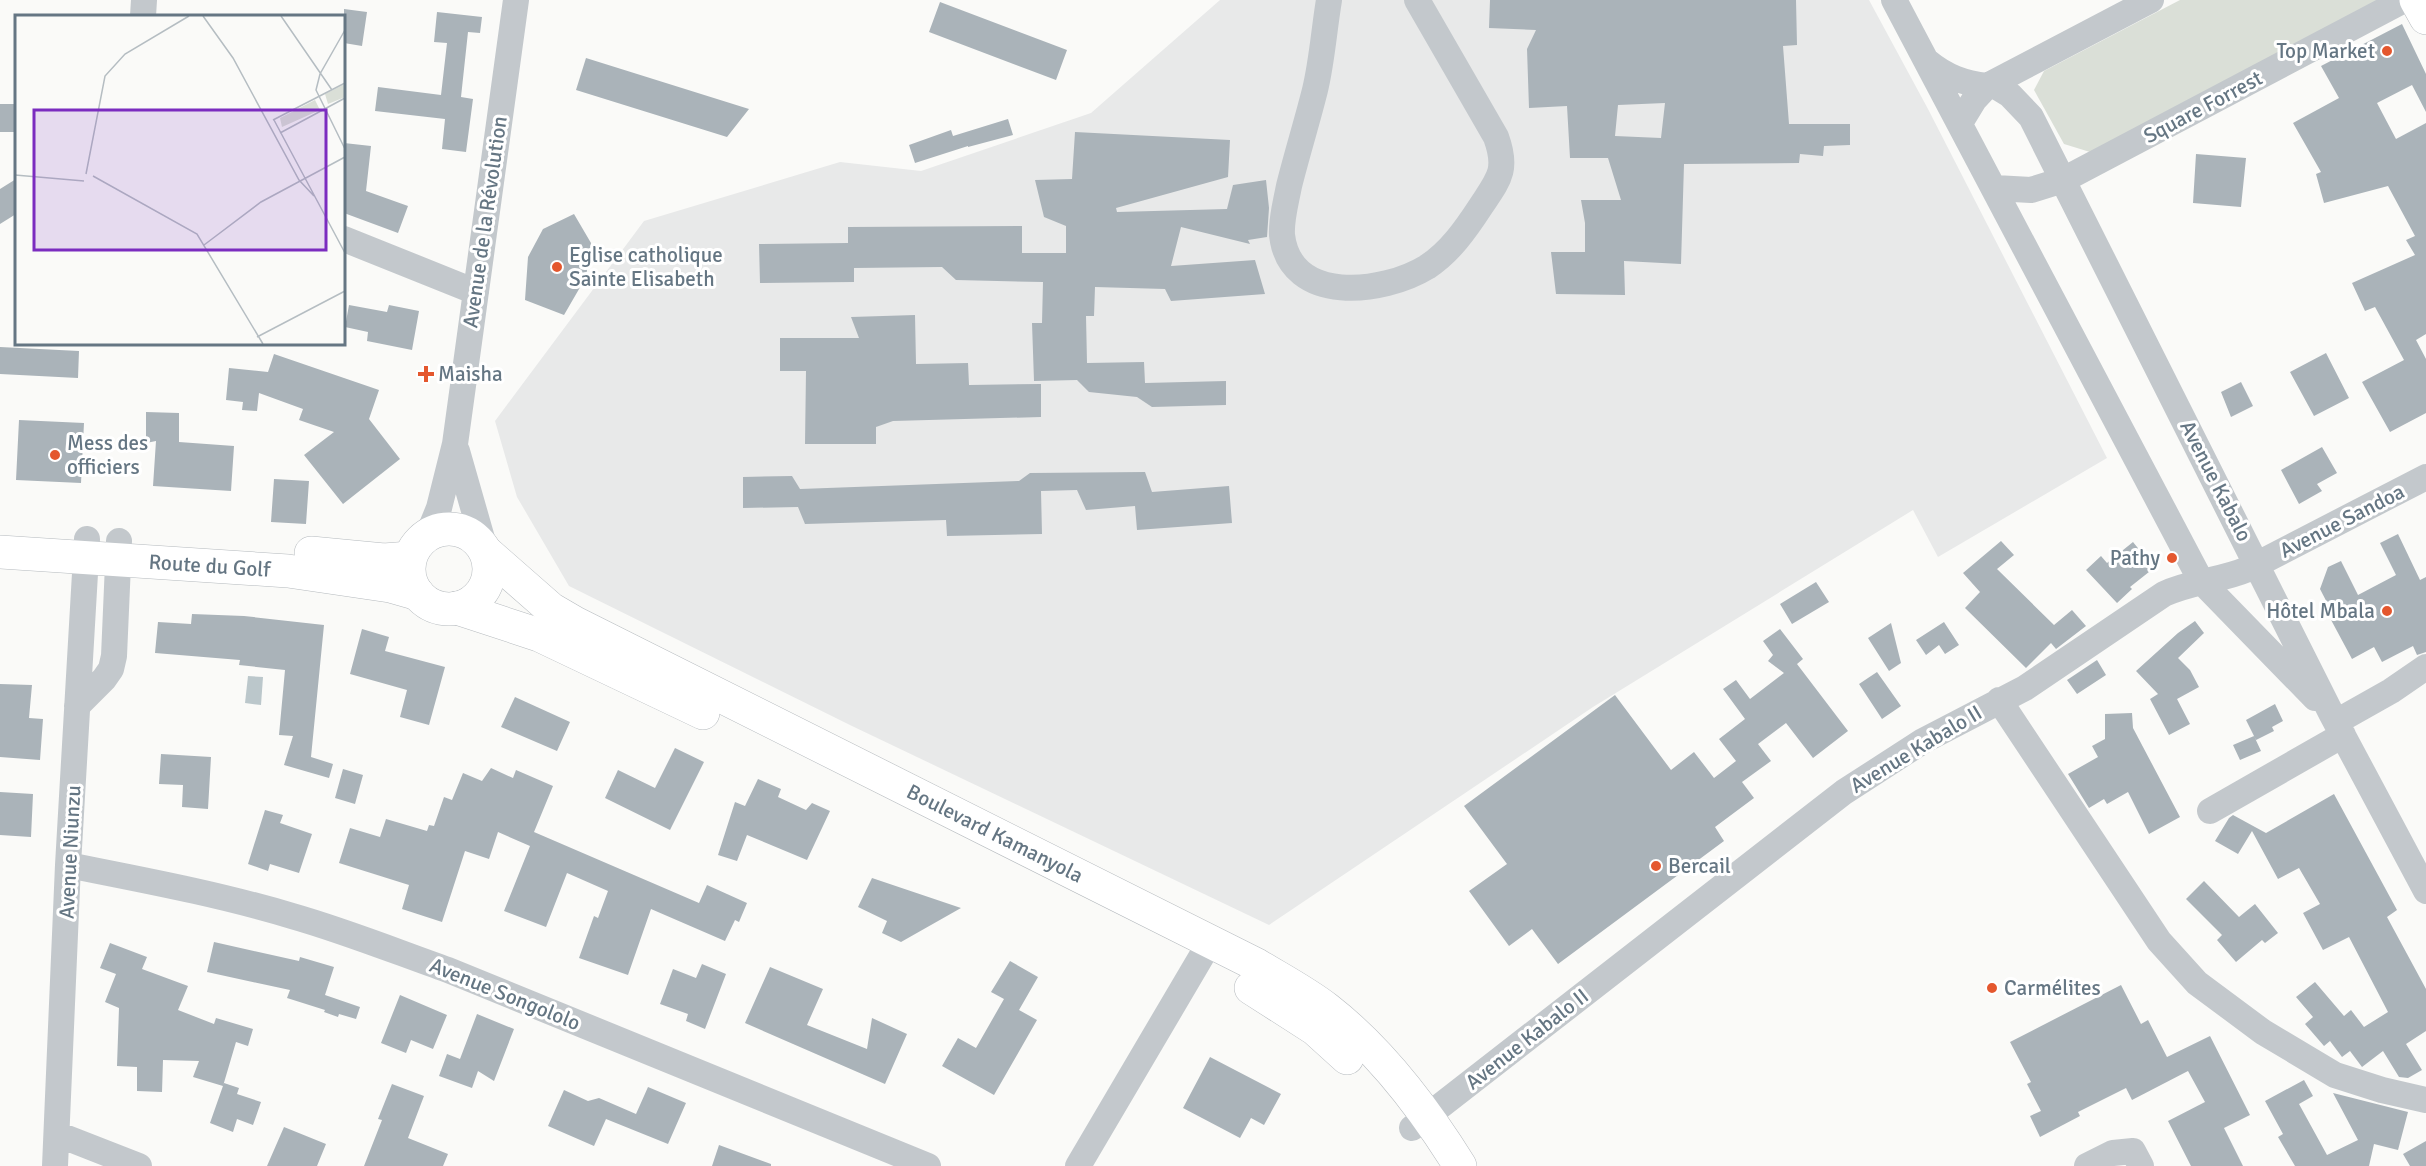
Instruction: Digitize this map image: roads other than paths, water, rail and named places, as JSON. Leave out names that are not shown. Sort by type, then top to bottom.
[{"type":"main road","points":[[2416,0],[2426,18]]},
{"type":"main road","points":[[118,550],[384,560],[419,547],[444,529],[461,530],[472,536],[485,550],[490,568],[487,583],[472,602],[457,608],[436,606],[418,594],[409,574],[419,547]]},
{"type":"main road","points":[[0,534],[86,548]]},
{"type":"main road","name":"Route du Golf","points":[[0,552],[86,548],[118,550],[288,571],[382,585],[418,594]]},
{"type":"main road","name":"Boulevard Kamanyola","points":[[485,550],[551,609],[812,754],[1205,951],[1315,1029],[1341,1051],[1384,1094],[1420,1122],[1460,1166]]},
{"type":"main road","name":"Boulevard Kamanyola","points":[[457,608],[539,634],[812,754]]},
{"type":"main road","name":"Boulevard Kamanyola","points":[[1420,1122],[1437,1166]]},
{"type":"street","points":[[143,15],[144,0]]},
{"type":"street","name":"Avenue de la Révolution","points":[[455,444],[516,0]]},
{"type":"street","points":[[1329,0],[1316,87],[1284,208],[1282,235],[1287,255],[1295,268],[1307,280],[1331,287],[1356,288],[1402,280],[1427,267],[1450,249],[1501,175],[1503,155],[1496,136],[1417,0]]},
{"type":"street","points":[[1894,0],[2201,581],[2337,724]]},
{"type":"street","points":[[1960,123],[1974,100],[1990,85],[2151,0]]},
{"type":"street","name":"Square Forrest","points":[[1995,188],[2031,190],[2064,180],[2404,0]]},
{"type":"street","points":[[1927,62],[1940,73],[1952,78],[1990,85]]},
{"type":"street","name":"Avenue Kabalo","points":[[1990,85],[2010,95],[2031,117],[2337,724],[2426,891]]},
{"type":"street","points":[[345,239],[476,292]]},
{"type":"street","points":[[419,547],[439,508],[455,444]]},
{"type":"street","points":[[455,444],[459,467],[485,550]]},
{"type":"street","name":"Avenue Sandoa","points":[[1999,700],[2054,669],[2164,594],[2184,585],[2235,575],[2426,477]]},
{"type":"street","name":"Avenue Niunzu","points":[[55,1166],[68,865],[86,548]]},
{"type":"street","points":[[77,706],[111,669],[114,656],[118,550]]},
{"type":"street","points":[[2210,811],[2337,724],[2426,667]]},
{"type":"street","name":"Avenue Kabalo II","points":[[1420,1122],[1844,792],[1923,741],[1999,700],[2159,941],[2197,983],[2263,1032],[2335,1075],[2382,1090],[2426,1100]]},
{"type":"street","name":"Avenue Songololo","points":[[68,865],[183,888],[281,913],[370,942],[448,970],[928,1166]]},
{"type":"street","points":[[1078,1166],[1205,951]]},
{"type":"street","points":[[57,1134],[139,1166]]},
{"type":"street","points":[[2087,1166],[2113,1154],[2137,1158]]},
{"type":"place","name":"Top Market","points":[[2387,51]]},
{"type":"place","name":"Eglise catholique Sainte Elisabeth","points":[[557,267]]},
{"type":"place","name":"Maisha","points":[[426,374]]},
{"type":"place","name":"Mess des officiers","points":[[55,455]]},
{"type":"place","name":"Pathy","points":[[2172,558]]},
{"type":"place","name":"Hôtel Mbala","points":[[2387,611]]},
{"type":"place","name":"Bercail","points":[[1656,866]]},
{"type":"place","name":"Carmélites","points":[[1992,988]]}]
